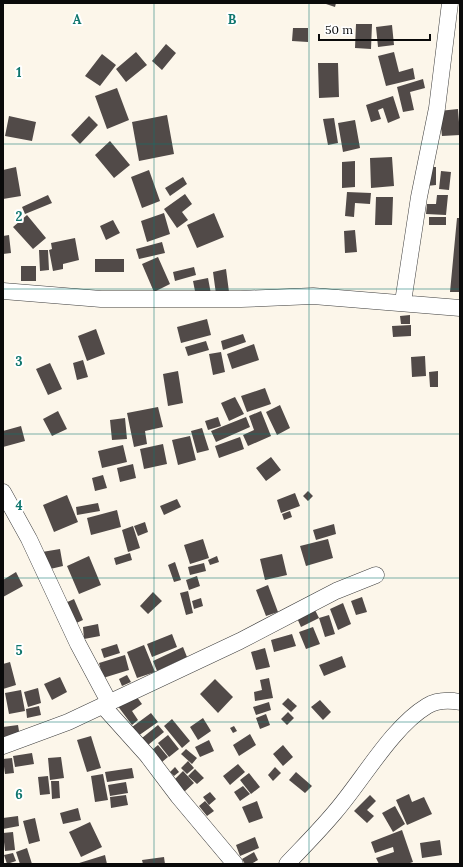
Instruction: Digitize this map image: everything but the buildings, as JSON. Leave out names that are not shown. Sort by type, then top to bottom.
[{"type":"street","points":[[403,302],[419,197],[437,108],[450,3]]},
{"type":"street","points":[[3,290],[101,299],[241,299],[313,296],[403,302],[460,308]]},
{"type":"street","points":[[3,492],[29,539],[106,704],[178,796],[235,864]]},
{"type":"street","points":[[3,746],[68,722],[240,641],[336,591],[376,575]]},
{"type":"street","points":[[287,864],[335,812],[406,724],[428,705],[447,700],[460,702]]}]
